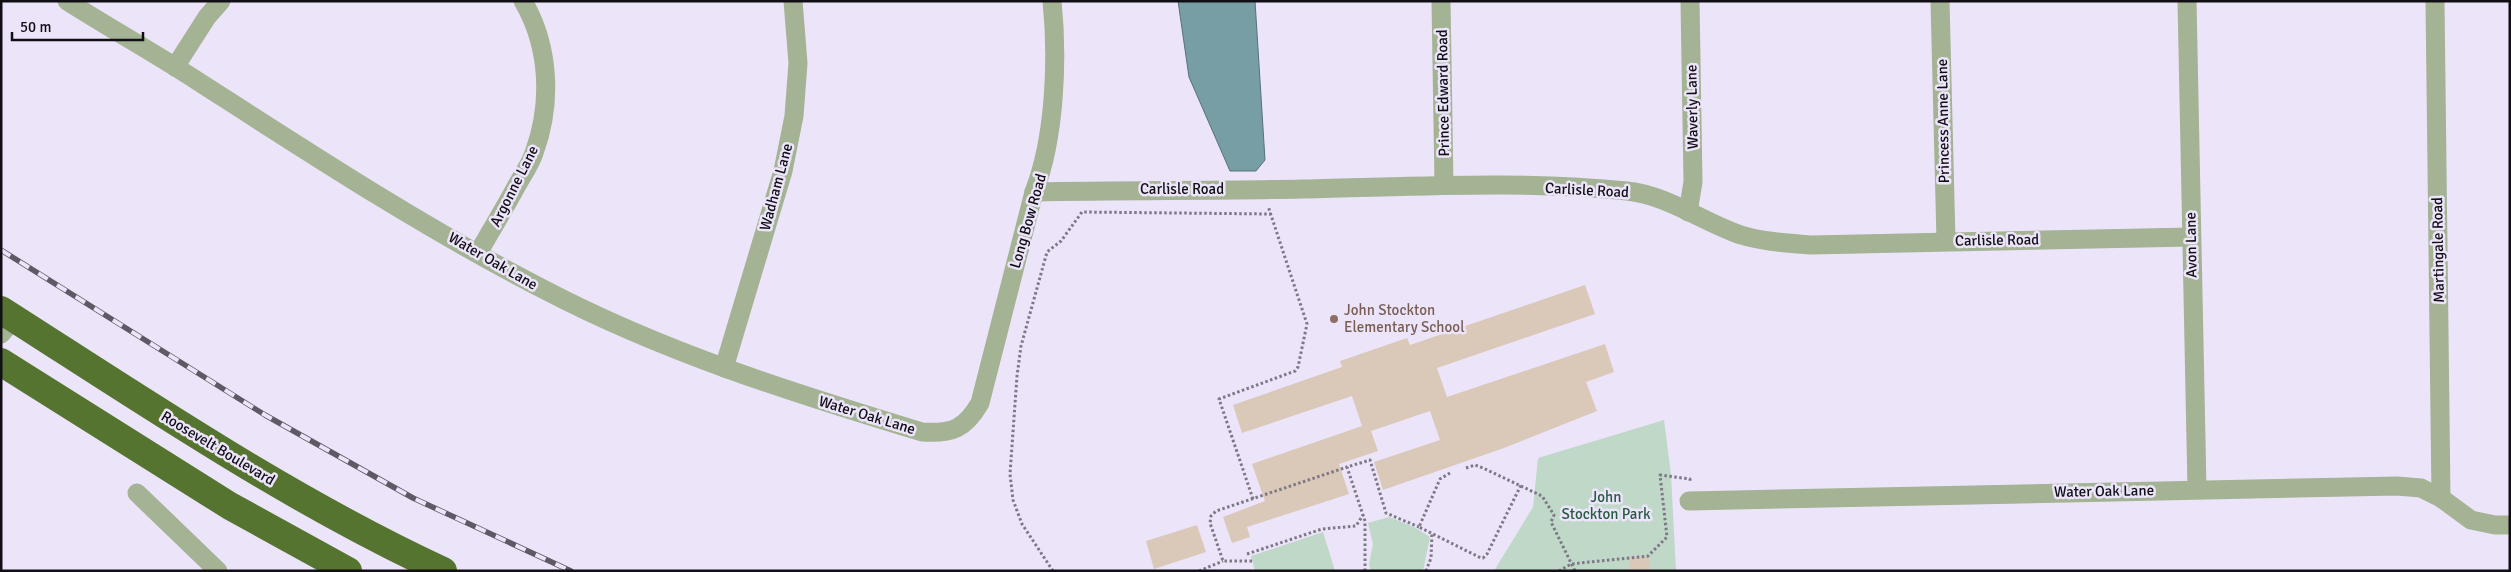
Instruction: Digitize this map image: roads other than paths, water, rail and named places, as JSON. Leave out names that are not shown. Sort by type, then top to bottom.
[{"type":"highway","name":"Roosevelt Boulevard","points":[[6,321],[276,483],[443,571]]},
{"type":"highway","points":[[1,362],[230,506],[348,571]]},
{"type":"street","name":"Water Oak Lane","points":[[67,1],[175,66],[358,184],[543,290],[663,344],[783,390],[922,432],[940,434],[958,429]]},
{"type":"street","points":[[175,66],[207,17],[221,1]]},
{"type":"street","name":"Argonne Lane","points":[[478,253],[534,154],[545,114],[545,69],[540,40],[524,1]]},
{"type":"street","name":"Wadham Lane","points":[[724,368],[783,171],[794,116],[798,63],[793,1]]},
{"type":"street","name":"Long Bow Road","points":[[958,429],[971,418],[980,403],[1034,192],[1044,167],[1054,77],[1052,1]]},
{"type":"street","name":"Prince Edward Road","points":[[1441,1],[1444,185]]},
{"type":"street","name":"Waverly Lane","points":[[1688,212],[1694,182],[1690,1]]},
{"type":"street","name":"Princess Anne Lane","points":[[1940,1],[1946,242]]},
{"type":"street","name":"Avon Lane","points":[[2187,1],[2197,489]]},
{"type":"street","name":"Martingale Road","points":[[2434,1],[2441,498]]},
{"type":"street","name":"Carlisle Road","points":[[1034,192],[1300,189],[1444,185],[1591,188],[1630,191],[1688,212],[1739,234],[1772,242],[1811,245],[2191,237]]},
{"type":"street","name":"Water Oak Lane","points":[[1689,501],[2397,486],[2421,488],[2441,498],[2471,520],[2495,525],[2510,525]]},
{"type":"street","points":[[137,493],[218,571]]},
{"type":"railway","points":[[1,250],[265,415],[413,498],[571,571]]},
{"type":"place","name":"John Stockton Elementary School","points":[[1334,319]]},
{"type":"park label","name":"John Stockton Park","points":[[1606,506]]}]
